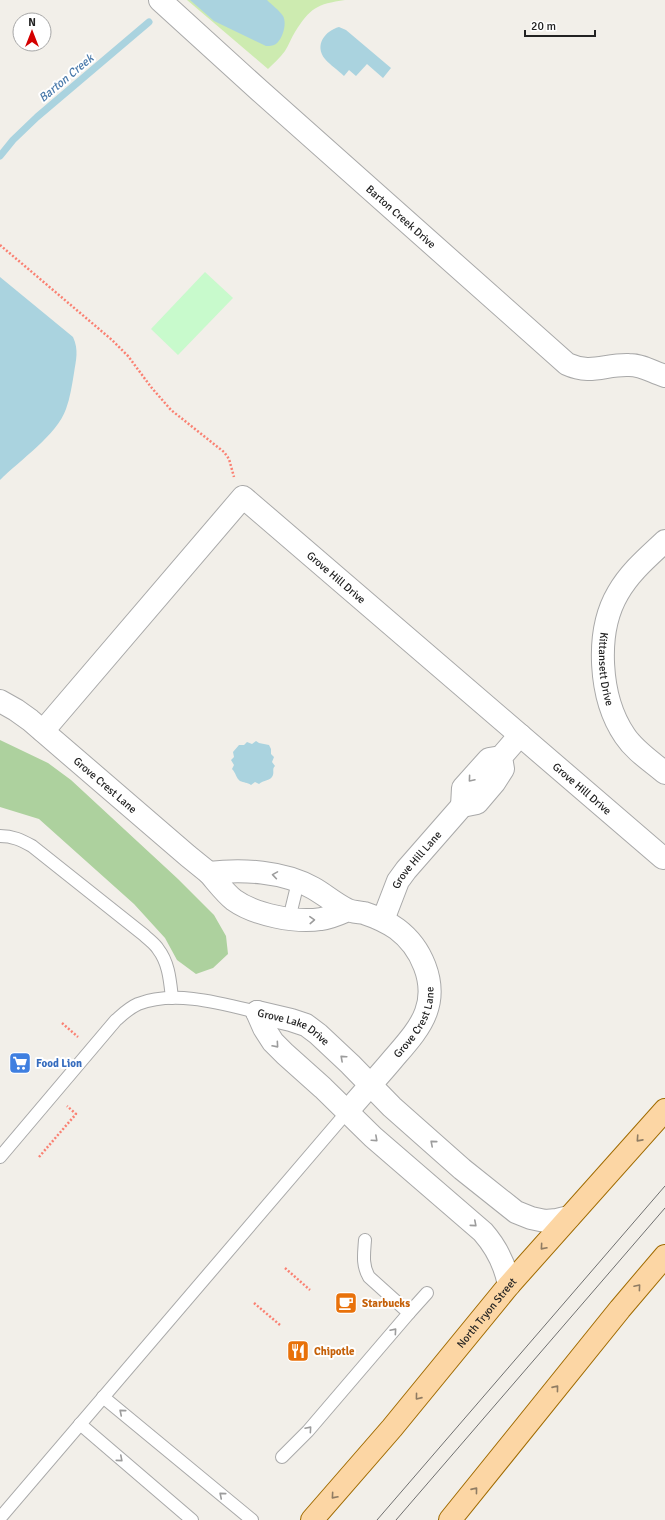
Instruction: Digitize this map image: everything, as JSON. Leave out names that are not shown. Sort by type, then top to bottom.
[{"type":"main road","name":"North Tryon Street","points":[[312,1520],[392,1428],[509,1285],[665,1110]]},
{"type":"main road","points":[[450,1520],[620,1309],[665,1256]]},
{"type":"street","name":"Barton Creek Drive","points":[[160,0],[428,242],[567,364],[584,370],[630,364],[642,366],[665,376]]},
{"type":"street","points":[[43,731],[243,497]]},
{"type":"street","name":"Grove Hill Drive","points":[[243,497],[663,858]]},
{"type":"street","name":"Kittansett Drive","points":[[665,541],[628,577],[617,593],[607,620],[603,647],[604,670],[608,698],[616,722],[633,747],[665,773]]},
{"type":"street","name":"Grove Crest Lane","points":[[0,701],[16,710],[43,731],[209,873],[232,899],[239,904],[257,911],[289,919],[322,919],[348,910]]},
{"type":"street","name":"Grove Hill Lane","points":[[383,920],[398,881],[462,806],[463,788],[489,759],[501,757],[520,735]]},
{"type":"street","name":"Grove Crest Lane","points":[[209,873],[246,872],[281,876],[314,888],[348,910],[383,920],[407,937],[420,955],[428,979],[428,1002],[426,1013],[414,1034],[347,1112]]},
{"type":"street","name":"Grove Lake Drive","points":[[257,1012],[276,1015],[306,1025],[318,1034],[392,1107],[456,1163],[516,1212],[531,1218],[545,1221],[569,1217]]},
{"type":"street","name":"Grove Lake Drive","points":[[257,1012],[264,1028],[273,1042],[285,1054],[323,1088],[373,1137],[483,1232],[494,1245],[502,1260],[507,1272],[509,1285]]},
{"type":"lane","points":[[0,836],[11,836],[21,839],[32,846],[144,935],[158,948],[164,959],[169,974],[172,998]]},
{"type":"lane","points":[[289,919],[298,882]]},
{"type":"lane","points":[[0,1157],[116,1020],[138,1004],[161,998],[172,998],[199,1000],[257,1012]]},
{"type":"lane","points":[[0,1518],[347,1112]]},
{"type":"lane","points":[[365,1240],[363,1263],[369,1277],[409,1313]]},
{"type":"lane","points":[[282,1457],[308,1432],[427,1293]]},
{"type":"lane","points":[[104,1397],[252,1520]]},
{"type":"lane","points":[[80,1424],[192,1520]]},
{"type":"path","points":[[0,245],[112,340],[128,356],[151,387],[171,410],[224,452],[229,458],[232,473],[243,497]]},
{"type":"path","points":[[285,1268],[310,1290]]},
{"type":"path","points":[[254,1303],[280,1325]]},
{"type":"green space","points":[[187,0],[345,0],[327,3],[310,12],[300,24],[285,51],[268,69]]},
{"type":"green space","points":[[205,272],[233,298],[178,355],[151,329]]},
{"type":"green space","points":[[0,740],[48,763],[71,780],[178,879],[214,915],[226,936],[228,954],[213,968],[196,974],[177,960],[165,938],[134,904],[39,819],[0,807]]},
{"type":"water","points":[[190,0],[267,0],[283,16],[285,22],[283,33],[277,43],[272,46],[266,46],[214,21]]},
{"type":"water","points":[[339,27],[346,30],[391,68],[383,78],[367,64],[356,76],[349,70],[344,76],[325,59],[321,49],[323,39],[329,32]]},
{"type":"water","points":[[0,277],[73,337],[76,346],[76,364],[70,396],[61,419],[55,428],[37,447],[0,480]]},
{"type":"water","points":[[256,741],[269,745],[271,754],[274,757],[272,762],[275,766],[271,778],[259,784],[255,782],[251,785],[239,780],[232,769],[234,765],[231,760],[234,757],[233,752],[239,745],[244,745],[247,742],[252,744]]},
{"type":"waterway","name":"Barton Creek","points":[[0,156],[13,140],[37,117],[149,22]]},
{"type":"tram line","points":[[377,1520],[665,1186]]},
{"type":"tram line","points":[[396,1520],[665,1208]]},
{"type":"place","name":"Food Lion","points":[[20,1063]]},
{"type":"place","name":"Starbucks","points":[[346,1303]]},
{"type":"place","name":"Chipotle","points":[[298,1351]]}]
